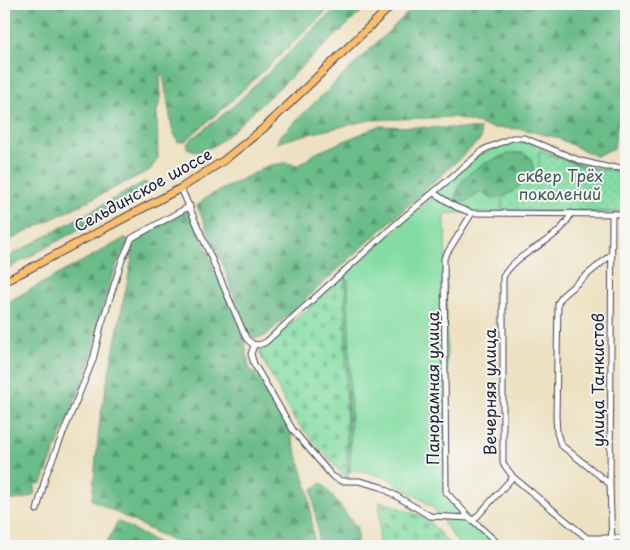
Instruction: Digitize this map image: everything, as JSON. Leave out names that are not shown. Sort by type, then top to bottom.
[{"type":"main road","name":"Сельдинское шоссе","points":[[4,282],[181,188],[238,154],[393,4]]},
{"type":"street","points":[[254,345],[266,342],[476,154],[512,138],[528,140],[581,162],[606,167],[626,168]]},
{"type":"street","points":[[181,188],[243,332],[254,345]]},
{"type":"street","points":[[434,193],[456,207],[472,213],[626,214]]},
{"type":"street","points":[[37,510],[46,475],[93,360],[100,326],[122,260],[132,238],[190,206]]},
{"type":"street","name":"Панорамная улица","points":[[472,213],[444,258],[446,492],[471,520],[501,546]]},
{"type":"street","name":"Вечерняя улица","points":[[571,213],[565,225],[513,265],[503,277],[501,454],[505,468],[514,477],[587,538],[626,538]]},
{"type":"street","name":"улица Танкистов","points":[[612,214],[610,484],[612,546]]},
{"type":"street","points":[[610,484],[562,445],[557,433],[556,417],[558,303],[563,295],[612,254]]},
{"type":"street","points":[[254,345],[251,354],[254,364],[293,430],[332,476],[341,481],[359,481],[381,488],[430,516],[471,520],[514,477]]},
{"type":"green space","points":[[4,4],[334,4],[226,106],[185,141],[178,142],[172,128],[163,75],[160,75],[161,99],[157,111],[158,158],[150,170],[4,243]]},
{"type":"green space","points":[[340,4],[370,4],[214,146],[198,152],[187,148],[187,144],[191,139],[229,110]]},
{"type":"green space","points":[[417,4],[626,4],[626,66],[614,148],[596,156],[555,137],[521,129],[493,128],[454,117],[370,120],[277,143],[279,137]]},
{"type":"green space","points":[[379,126],[480,129],[481,139],[264,337],[253,338],[246,331],[224,267],[197,206],[207,197],[270,165],[285,163],[299,165],[316,153]]},
{"type":"green space","points":[[512,141],[533,145],[582,165],[626,171],[626,213],[445,213],[449,499],[500,546],[460,546],[433,507],[387,478],[362,471],[347,470],[346,275],[477,156]]},
{"type":"green space","name":"сквер Трёх поколений","points":[[539,151],[585,167],[626,172],[626,212],[502,210],[502,199],[539,171]]},
{"type":"green space","points":[[511,153],[524,153],[531,158],[534,171],[527,180],[508,193],[496,198],[490,198],[481,191],[466,202],[455,201],[461,182],[475,169]]},
{"type":"green space","points":[[144,182],[149,184],[149,190],[4,271],[4,259]]},
{"type":"green space","points":[[189,209],[244,337],[249,368],[264,382],[289,428],[309,494],[314,546],[182,546],[92,500],[100,418],[136,238]]},
{"type":"green space","points":[[125,238],[128,239],[127,243],[105,300],[92,359],[42,483],[35,484],[35,493],[28,497],[20,500],[4,500],[4,304]]},
{"type":"green space","points":[[345,276],[347,479],[294,419],[259,352]]},
{"type":"green space","points":[[346,278],[348,280],[351,414],[350,473],[344,474],[344,433],[348,429],[347,389],[343,388],[343,280]]},
{"type":"green space","points":[[322,483],[357,528],[357,546],[317,546],[318,532],[312,489]]},
{"type":"green space","points":[[380,501],[426,518],[451,546],[379,546]]},
{"type":"green space","points":[[118,521],[163,546],[105,546]]}]
